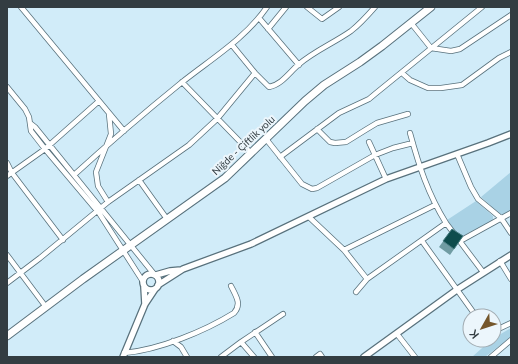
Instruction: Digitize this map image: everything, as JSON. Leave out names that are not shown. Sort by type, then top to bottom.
[{"type":"main road","name":"Niğde - Çiftlik yolu","points":[[7,336],[131,244],[226,178],[304,101],[324,85],[360,62],[431,7]]},
{"type":"street","points":[[21,7],[124,131]]},
{"type":"street","points":[[74,174],[182,82],[232,45],[259,18],[267,7]]},
{"type":"street","points":[[268,28],[286,7]]},
{"type":"street","points":[[307,7],[322,19],[339,7]]},
{"type":"street","points":[[232,45],[255,73],[269,87],[274,86],[286,78],[299,65],[320,49],[350,31],[375,7]]},
{"type":"street","points":[[280,157],[339,113],[369,99],[482,7]]},
{"type":"street","points":[[410,23],[431,48],[451,51],[460,49],[511,15]]},
{"type":"street","points":[[259,18],[299,65]]},
{"type":"street","points":[[402,72],[410,80],[428,88],[462,85],[499,58],[511,52]]},
{"type":"street","points":[[7,283],[100,210],[108,202],[189,145],[218,119],[255,73]]},
{"type":"street","points":[[182,82],[252,153]]},
{"type":"street","points":[[7,87],[25,109],[31,131],[44,149],[131,244],[158,278],[157,287],[145,304],[124,355]]},
{"type":"street","points":[[7,176],[44,149],[99,101]]},
{"type":"street","points":[[108,202],[98,186],[96,172],[109,143],[112,129],[109,112]]},
{"type":"street","points":[[317,129],[330,142],[346,142],[366,128],[377,123],[408,114]]},
{"type":"street","points":[[30,123],[50,144],[100,210],[122,251],[142,280],[145,304]]},
{"type":"street","points":[[410,133],[420,167],[435,205],[446,223],[483,272]]},
{"type":"street","points":[[142,280],[147,274],[155,275],[183,269],[251,244],[386,179],[511,134]]},
{"type":"street","points":[[266,139],[302,184],[312,189],[317,188],[375,155],[392,148],[413,143]]},
{"type":"street","points":[[369,142],[386,179]]},
{"type":"street","points":[[457,154],[471,187],[478,199],[501,218],[511,233]]},
{"type":"street","points":[[7,163],[12,173],[62,240]]},
{"type":"street","points":[[139,180],[167,219]]},
{"type":"street","points":[[344,250],[435,205]]},
{"type":"street","points":[[460,241],[511,213]]},
{"type":"street","points":[[308,217],[344,250],[367,279]]},
{"type":"street","points":[[356,292],[367,279],[446,223]]},
{"type":"street","points":[[422,241],[471,308]]},
{"type":"street","points":[[7,255],[46,307]]},
{"type":"street","points":[[364,357],[458,289],[511,255]]},
{"type":"street","points":[[500,261],[510,276]]},
{"type":"street","points":[[144,287],[150,290],[157,287],[183,269]]},
{"type":"street","points":[[124,355],[206,330],[234,313],[238,309],[238,304],[231,286]]},
{"type":"street","points":[[221,357],[283,314]]},
{"type":"street","points":[[255,332],[272,357]]},
{"type":"street","points":[[397,334],[415,357]]},
{"type":"street","points":[[491,357],[511,340]]},
{"type":"street","points":[[173,341],[181,347],[187,357]]},
{"type":"street","points":[[241,342],[254,357]]},
{"type":"street","points":[[373,350],[373,357]]},
{"type":"street","points":[[316,357],[320,354],[322,357]]},
{"type":"shaded area","points":[[511,172],[511,210],[504,214],[500,214],[481,197]]},
{"type":"shaded area","points":[[476,201],[493,216],[493,220],[463,236],[459,236],[447,220]]},
{"type":"shaded area","points":[[511,328],[511,337],[502,344],[502,333]]},
{"type":"shaded area","points":[[482,348],[497,348],[485,357],[472,357]]},
{"type":"building","points":[[452,229],[463,236],[454,249],[443,241]]}]
